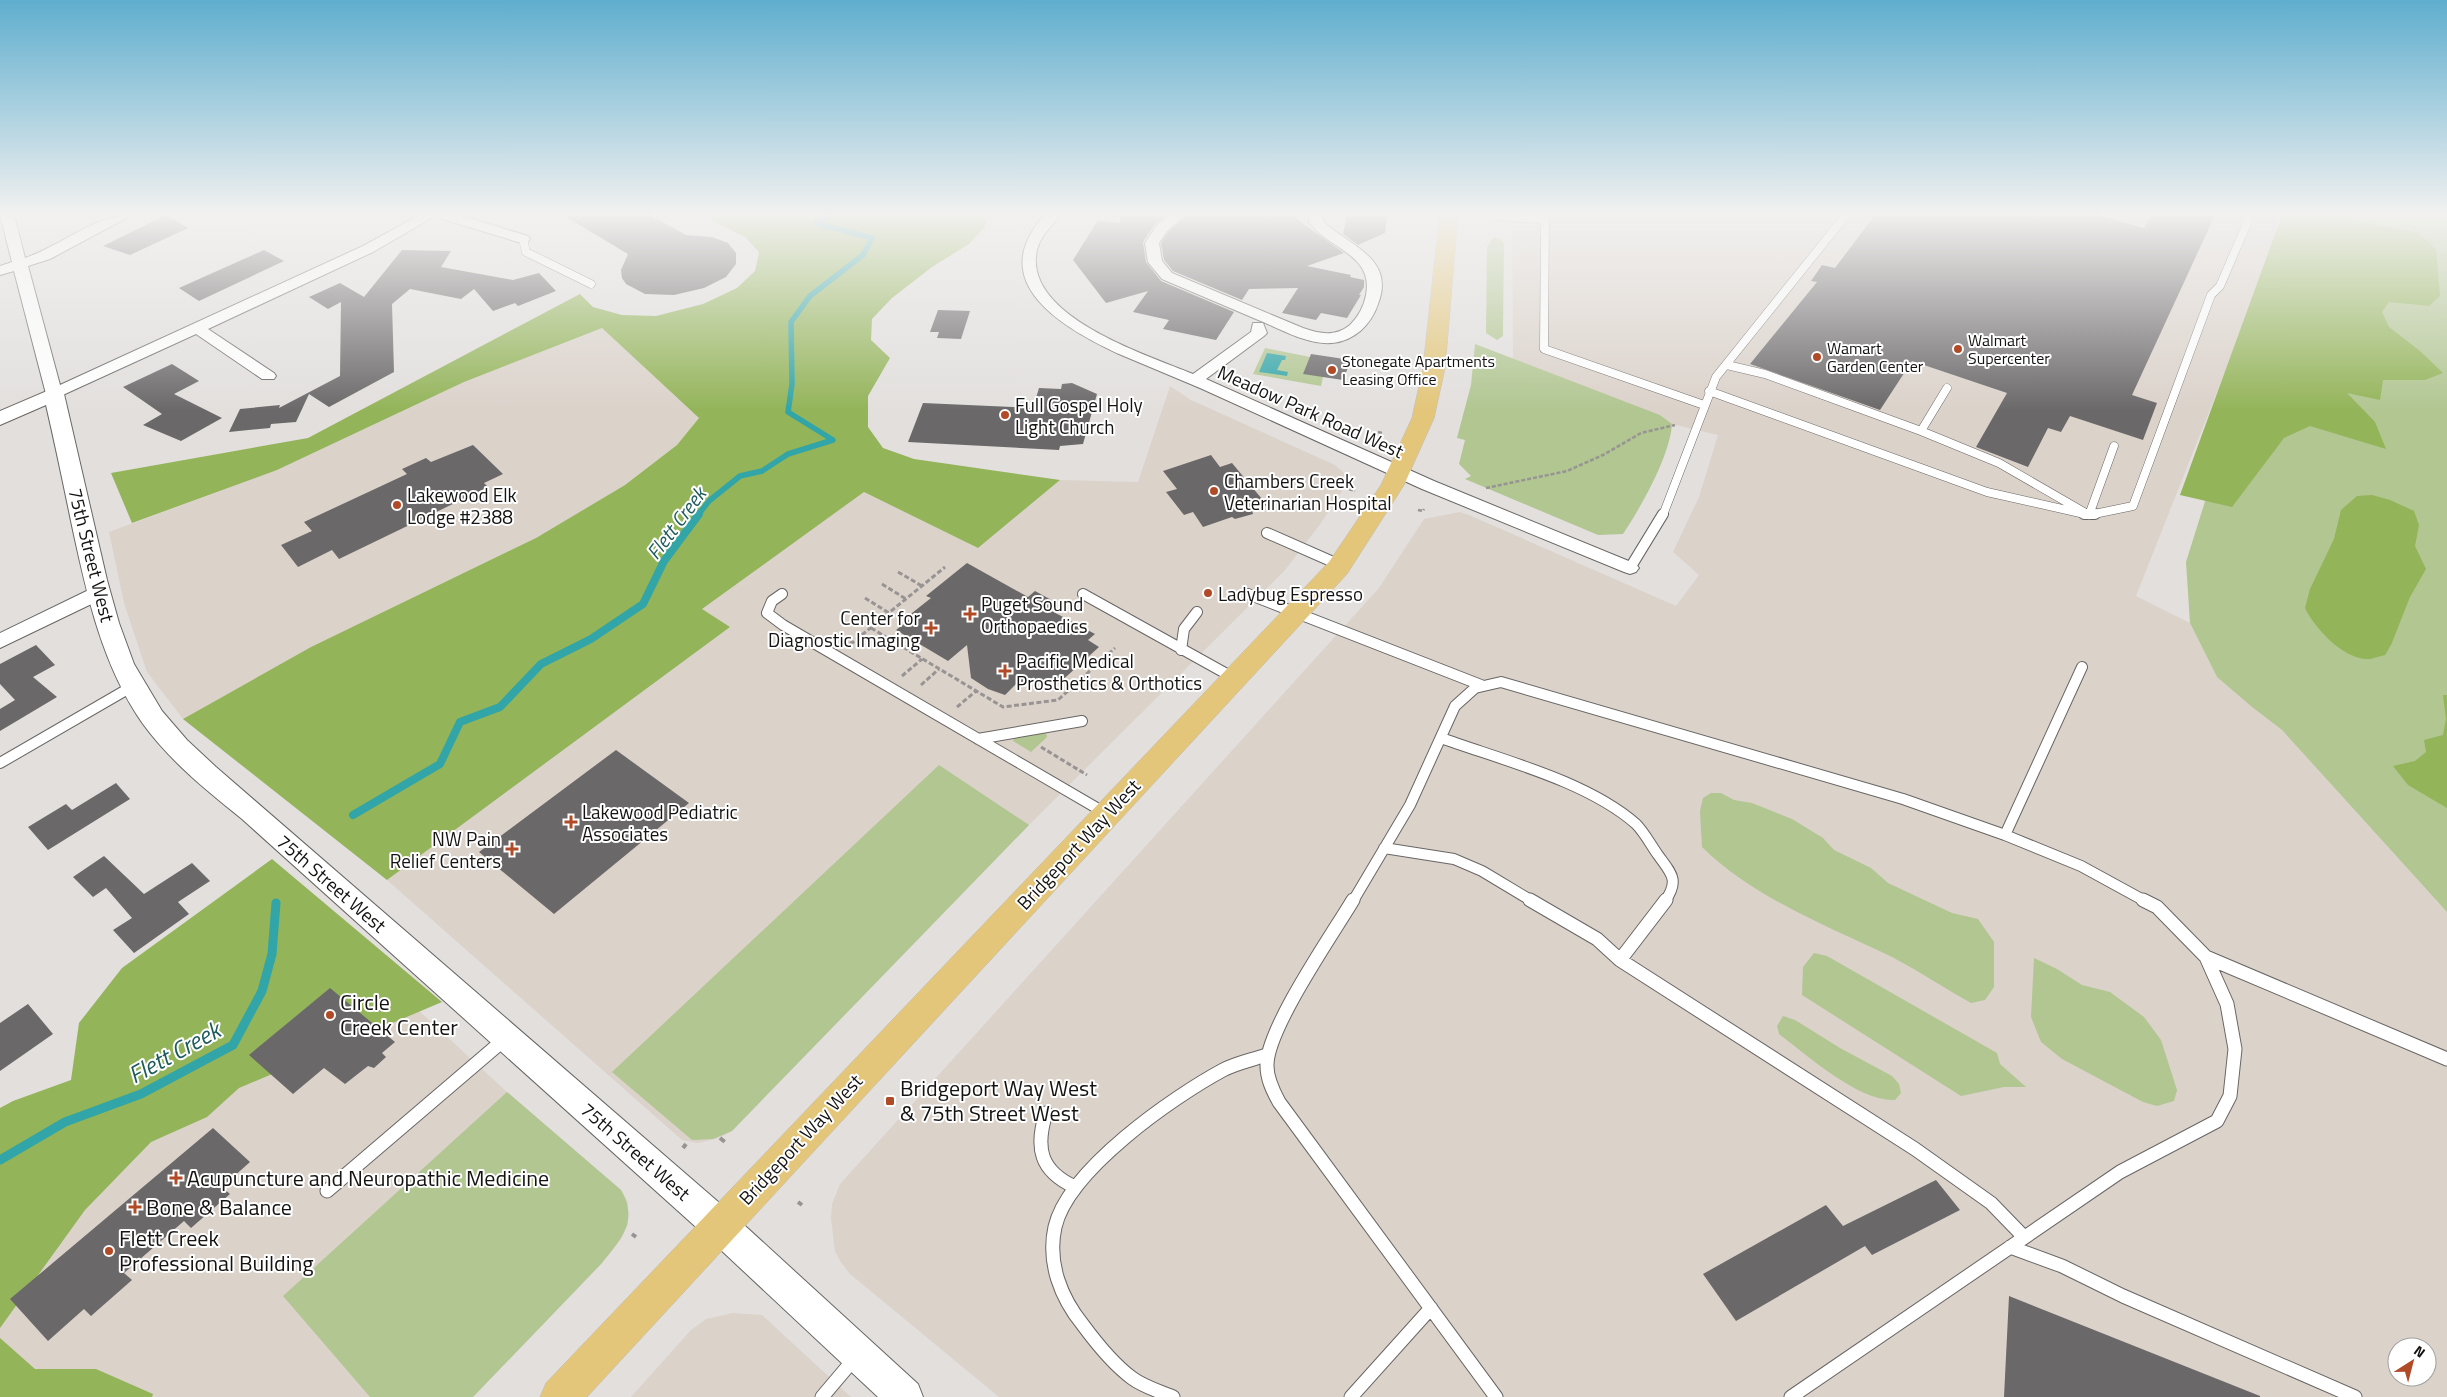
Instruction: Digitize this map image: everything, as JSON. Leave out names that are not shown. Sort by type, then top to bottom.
[{"type":"main road","name":"Bridgeport Way West","points":[[560,1397],[1340,565],[1372,520],[1400,473],[1414,444],[1430,392],[1442,280]]},
{"type":"street","name":"75th Street West","points":[[24,280],[54,394],[99,592],[112,636],[133,686],[142,702],[169,738],[198,767],[720,1225],[905,1397]]},
{"type":"street","points":[[0,419],[300,280]]},
{"type":"street","name":"Meadow Park Road West","points":[[1034,280],[1042,296],[1056,311],[1073,324],[1110,343],[1400,473],[1630,568]]},
{"type":"street","points":[[1177,280],[1262,322],[1321,337],[1340,337],[1349,332],[1368,310],[1376,288],[1374,280]]},
{"type":"street","points":[[1195,380],[1219,359],[1232,355],[1259,333],[1262,322]]},
{"type":"street","points":[[197,328],[268,376]]},
{"type":"street","points":[[0,642],[99,592]]},
{"type":"lane","points":[[583,280],[591,284]]},
{"type":"lane","points":[[1545,280],[1544,349],[1704,405]]},
{"type":"lane","points":[[1630,568],[1662,519],[1709,391],[1716,377],[1793,280]]},
{"type":"lane","points":[[1709,391],[1987,492],[2088,515],[2133,506],[2211,295],[2220,286],[2223,280]]},
{"type":"lane","points":[[1727,365],[1765,374],[1921,431],[1999,462],[2088,515]]},
{"type":"lane","points":[[1921,431],[1947,388]]},
{"type":"lane","points":[[2088,515],[2114,446]]},
{"type":"lane","points":[[1267,532],[1340,565]]},
{"type":"lane","points":[[782,594],[767,608],[767,613],[770,617],[1106,814]]},
{"type":"lane","points":[[1083,594],[1234,678]]},
{"type":"lane","points":[[1248,594],[1481,685]]},
{"type":"lane","points":[[1181,650],[1181,638],[1188,622],[1197,612]]},
{"type":"lane","points":[[2005,835],[2082,667]]},
{"type":"lane","points":[[1496,1397],[1279,1102],[1268,1081],[1266,1055],[1276,1029],[1410,805],[1455,706],[1464,694],[1481,685],[1501,682],[1903,800],[2005,835],[2081,866],[2157,907],[2206,957],[2227,1004],[2235,1049],[2230,1096],[2217,1121],[2120,1172],[1791,1397]]},
{"type":"lane","points":[[0,763],[133,686]]},
{"type":"lane","points":[[978,739],[1082,720]]},
{"type":"lane","points":[[1441,738],[1564,782],[1608,802],[1638,825],[1673,876],[1673,890],[1620,960]]},
{"type":"lane","points":[[1384,848],[1454,859],[1482,871],[1598,939],[1620,960],[1915,1150],[1991,1203],[2024,1237]]},
{"type":"lane","points":[[2206,957],[2447,1059]]},
{"type":"lane","points":[[327,1191],[506,1037]]},
{"type":"lane","points":[[1173,1397],[1131,1378],[1092,1338],[1063,1297],[1055,1264],[1055,1225],[1075,1187],[1110,1151],[1171,1102],[1225,1069],[1266,1055]]},
{"type":"lane","points":[[1046,1113],[1039,1131],[1039,1148],[1046,1165],[1058,1181],[1075,1187]]},
{"type":"lane","points":[[2010,1247],[2062,1266],[2123,1296],[2355,1397]]},
{"type":"lane","points":[[1351,1397],[1431,1308]]},
{"type":"lane","points":[[822,1397],[858,1354]]},
{"type":"path","points":[[1483,489],[1567,471],[1604,455],[1641,433],[1675,425]]},
{"type":"path","points":[[1349,489],[1355,491]]},
{"type":"path","points":[[1418,510],[1423,512],[1424,509]]},
{"type":"path","points":[[846,639],[852,643],[945,567]]},
{"type":"path","points":[[898,572],[922,586]]},
{"type":"path","points":[[882,584],[906,599]]},
{"type":"path","points":[[865,598],[889,613]]},
{"type":"path","points":[[871,628],[1003,707],[1058,700],[1116,648]]},
{"type":"path","points":[[888,687],[922,659]]},
{"type":"path","points":[[907,698],[939,669]]},
{"type":"path","points":[[944,719],[976,690]]},
{"type":"path","points":[[720,1138],[725,1142]]},
{"type":"shaded area","points":[[1512,280],[2261,280],[2136,596],[2190,623],[2217,677],[2282,730],[2447,912],[2447,1397],[999,1397],[850,1274],[835,1251],[831,1218],[832,1204],[840,1184],[1379,588],[1424,519],[1460,512],[1469,515],[1676,606],[1699,575],[1673,552],[1699,497],[1718,435],[1672,424],[1660,415],[1513,359]]},
{"type":"shaded area","points":[[602,328],[699,418],[677,445],[625,485],[536,538],[311,647],[183,719],[147,672],[124,603],[109,532],[277,470],[464,382]]},
{"type":"shaded area","points":[[1170,386],[1191,400],[1335,465],[1345,474],[1347,483],[1321,523],[1285,570],[1029,825],[732,1131],[719,1138],[698,1143],[682,1140],[387,880],[730,627],[701,609],[864,492],[978,548],[1060,480],[1138,482]]},
{"type":"shaded area","points":[[341,939],[507,1092],[621,1190],[628,1202],[628,1224],[621,1239],[602,1263],[473,1397],[0,1397],[0,1291]]},
{"type":"shaded area","points":[[733,1313],[762,1315],[851,1397],[631,1397],[691,1330],[706,1319]]},
{"type":"green space","points":[[745,280],[915,280],[892,298],[872,319],[871,340],[890,358],[868,396],[868,427],[883,448],[914,459],[1060,480],[978,548],[864,492],[702,609],[730,627],[387,880],[183,719],[311,647],[536,538],[625,485],[677,445],[699,418],[602,328],[464,382],[277,470],[132,523],[111,473],[308,438],[580,294],[593,307],[622,315],[656,316],[703,304],[737,288]]},
{"type":"green space","points":[[1487,280],[1504,280],[1503,336],[1497,340],[1486,333]]},
{"type":"green space","points":[[2258,280],[2439,280],[2440,296],[2429,306],[2389,302],[2382,312],[2389,327],[2420,351],[2443,373],[2425,380],[2383,380],[2380,400],[2347,393],[2375,422],[2386,449],[2310,426],[2284,438],[2232,507],[2180,495]]},
{"type":"green space","points":[[2292,280],[2447,280],[2447,912],[2282,730],[2217,677],[2190,623],[2186,562],[2218,460]]},
{"type":"green space","points":[[1475,344],[1660,415],[1672,424],[1666,451],[1654,481],[1623,534],[1598,535],[1465,479],[1471,476],[1459,464],[1465,440],[1457,438],[1471,385]]},
{"type":"green space","points":[[1265,348],[1310,357],[1323,377],[1321,386],[1253,374]]},
{"type":"green space","points":[[2372,495],[2390,500],[2414,511],[2419,525],[2415,546],[2426,569],[2410,597],[2391,645],[2385,655],[2370,659],[2351,655],[2332,642],[2323,634],[2305,608],[2310,589],[2334,539],[2341,510],[2357,496]]},
{"type":"green space","points":[[2443,695],[2447,695],[2447,808],[2408,785],[2393,766],[2415,761],[2426,752],[2424,740],[2443,735],[2446,719]]},
{"type":"green space","points":[[1042,732],[1046,733],[1047,737],[1031,752],[1013,741],[1015,737]]},
{"type":"green space","points":[[939,765],[1029,825],[732,1131],[713,1139],[692,1140],[612,1072]]},
{"type":"green space","points":[[1711,793],[1721,793],[1734,800],[1752,803],[1792,819],[1823,838],[1834,850],[1871,868],[1888,883],[1952,913],[1978,919],[1994,942],[1994,987],[1985,1000],[1971,1003],[1892,957],[1817,922],[1768,896],[1722,865],[1702,847],[1700,811],[1703,798]]},
{"type":"green space","points":[[272,859],[442,1002],[239,1088],[207,1117],[151,1142],[85,1210],[0,1328],[0,1108],[13,1101],[71,1080],[79,1023],[122,968]]},
{"type":"green space","points":[[1814,953],[1827,956],[1997,1053],[2000,1064],[2026,1087],[2004,1087],[1961,1096],[1802,995],[1803,967]]},
{"type":"green space","points":[[2034,958],[2057,969],[2082,985],[2110,992],[2144,1017],[2161,1040],[2177,1090],[2174,1101],[2157,1106],[2143,1102],[2062,1059],[2041,1042],[2031,1017]]},
{"type":"green space","points":[[1783,1016],[1795,1020],[1840,1048],[1892,1076],[1899,1084],[1901,1093],[1895,1100],[1881,1099],[1850,1086],[1834,1076],[1779,1034],[1777,1026]]},
{"type":"green space","points":[[507,1092],[621,1190],[626,1201],[628,1220],[621,1238],[602,1263],[473,1397],[370,1397],[283,1296]]},
{"type":"green space","points":[[0,1338],[35,1369],[96,1369],[153,1394],[152,1397],[0,1397]]},
{"type":"water","points":[[1267,353],[1286,356],[1277,370],[1288,372],[1287,376],[1259,372]]},
{"type":"building","points":[[196,280],[243,280],[199,301],[179,288]]},
{"type":"building","points":[[378,280],[546,280],[556,291],[518,306],[515,303],[493,311],[474,289],[461,299],[410,289],[392,304],[394,372],[329,407],[309,394],[296,422],[271,424],[270,428],[229,432],[240,409],[280,405],[279,408],[340,376],[341,302],[328,309],[309,297],[340,283],[364,297]]},
{"type":"building","points":[[623,280],[720,280],[704,288],[674,295],[645,294],[626,284]]},
{"type":"building","points":[[1088,280],[1160,280],[1234,312],[1216,340],[1163,329],[1169,320],[1133,312],[1148,291],[1106,303]]},
{"type":"building","points":[[1195,280],[1364,280],[1364,287],[1359,295],[1361,295],[1347,318],[1321,313],[1316,320],[1282,313],[1298,288],[1249,289],[1242,300]]},
{"type":"building","name":"Walmart Supercenter","points":[[2185,280],[2132,395],[2157,403],[2143,440],[2070,416],[2061,432],[2048,428],[2028,467],[1976,447],[2007,393],[1912,361],[1880,410],[1750,364],[1817,282],[1811,281]]},
{"type":"building","points":[[938,310],[970,311],[961,339],[937,338],[939,332],[930,332]]},
{"type":"building","name":"Stonegate Apartments Leasing Office","points":[[1311,354],[1351,360],[1343,380],[1303,374]]},
{"type":"building","points":[[172,364],[199,381],[174,394],[222,418],[181,441],[143,425],[162,414],[123,387]]},
{"type":"building","name":"Full Gospel Holy Light Church","points":[[1072,383],[1097,394],[1083,444],[1060,446],[1059,450],[908,442],[923,403],[1033,408],[1039,388],[1061,389],[1062,384]]},
{"type":"building","name":"Lakewood Elk Lodge #2388","points":[[473,445],[503,474],[484,483],[488,487],[339,559],[332,550],[298,567],[281,545],[312,531],[304,522],[407,474],[402,469],[426,458],[431,462]]},
{"type":"building","name":"Chambers Creek Veterinarian Hospital","points":[[1211,455],[1220,467],[1232,463],[1267,505],[1252,510],[1253,514],[1235,519],[1232,517],[1203,527],[1193,512],[1184,515],[1166,492],[1177,489],[1163,471]]},
{"type":"building","points":[[967,563],[1028,597],[1035,591],[1055,602],[1048,609],[1095,634],[1088,640],[1099,647],[1057,685],[1049,680],[1017,683],[1005,695],[988,689],[971,678],[967,645],[948,661],[896,630],[910,619],[907,617],[931,598],[926,596]]},
{"type":"building","points":[[36,645],[55,665],[33,677],[57,697],[0,731],[0,709],[15,700],[0,684],[0,664]]},
{"type":"building","points":[[616,750],[689,803],[554,914],[479,852]]},
{"type":"building","points":[[116,783],[130,799],[48,850],[28,827],[66,804],[72,810]]},
{"type":"building","points":[[104,856],[144,894],[192,863],[210,881],[178,902],[189,914],[134,953],[113,930],[132,918],[106,888],[93,897],[73,877]]},
{"type":"building","name":"Circle Creek Center","points":[[330,988],[395,1042],[382,1053],[386,1057],[374,1068],[368,1066],[345,1084],[324,1068],[293,1094],[249,1055]]},
{"type":"building","points":[[28,1004],[53,1034],[0,1071],[0,1023]]},
{"type":"building","name":"Flett Creek Professional Building","points":[[213,1128],[250,1162],[222,1187],[230,1194],[191,1228],[184,1221],[124,1273],[132,1280],[91,1316],[84,1309],[48,1341],[10,1299]]},
{"type":"building","points":[[1936,1180],[1960,1210],[1872,1255],[1865,1246],[1736,1321],[1703,1274],[1826,1205],[1843,1226]]},
{"type":"building","points":[[2009,1296],[2260,1396],[2260,1397],[2004,1397]]},
{"type":"waterway","name":"Flett Creek","points":[[698,515],[709,501],[740,476],[762,471],[788,454],[833,440],[788,412],[792,384],[791,322],[810,296],[830,280]]},
{"type":"waterway","name":"Flett Creek","points":[[353,815],[440,764],[460,722],[500,707],[541,664],[591,639],[643,604],[664,561],[699,514]]},
{"type":"waterway","name":"Flett Creek","points":[[0,1160],[65,1122],[141,1094],[233,1045],[262,991],[272,954],[276,903]]},
{"type":"place","name":"Walmart Supercenter","points":[[1958,349]]},
{"type":"place","name":"Wamart Garden Center","points":[[1817,357]]},
{"type":"place","name":"Stonegate Apartments Leasing Office","points":[[1332,370]]},
{"type":"place","name":"Full Gospel Holy Light Church","points":[[1005,415]]},
{"type":"place","name":"Chambers Creek Veterinarian Hospital","points":[[1214,491]]},
{"type":"place","name":"Lakewood Elk Lodge #2388","points":[[397,505]]},
{"type":"place","name":"Ladybug Espresso","points":[[1208,593]]},
{"type":"place","name":"Puget Sound Orthopaedics","points":[[970,614]]},
{"type":"place","name":"Center for Diagnostic Imaging","points":[[931,628]]},
{"type":"place","name":"Pacific Medical Prosthetics & Orthotics","points":[[1005,671]]},
{"type":"place","name":"Lakewood Pediatric Associates","points":[[571,822]]},
{"type":"place","name":"NW Pain Relief Centers","points":[[512,849]]},
{"type":"place","name":"Circle Creek Center","points":[[330,1015]]},
{"type":"place","name":"Bridgeport Way West & 75th Street West","points":[[890,1101]]},
{"type":"place","name":"Acupuncture and Neuropathic Medicine","points":[[176,1178]]},
{"type":"place","name":"Bone & Balance","points":[[135,1207]]},
{"type":"place","name":"Flett Creek Professional Building","points":[[109,1251]]}]
